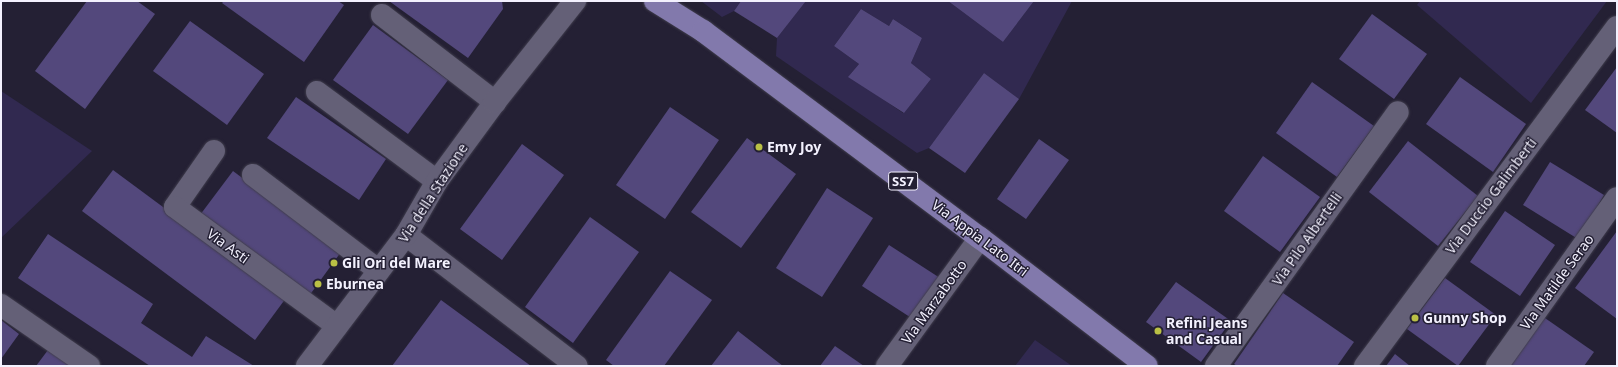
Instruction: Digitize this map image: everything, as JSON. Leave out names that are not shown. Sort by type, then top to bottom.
[{"type":"main road","name":"Via Appia Lato Itri","points":[[655,1],[703,31],[980,238],[1147,366]]},
{"type":"street","name":"Via della Stazione","points":[[306,366],[406,235],[437,181],[495,102],[575,1]]},
{"type":"street","points":[[382,15],[495,102]]},
{"type":"street","name":"Via Duccio Galimberti","points":[[1365,366],[1617,27]]},
{"type":"street","points":[[317,92],[437,181]]},
{"type":"street","name":"Via Pilo Albertelli","points":[[1216,366],[1398,112]]},
{"type":"street","name":"Via Asti","points":[[214,151],[175,207],[337,326]]},
{"type":"street","points":[[253,175],[378,270]]},
{"type":"street","name":"Via Matilde Serao","points":[[1497,366],[1617,198]]},
{"type":"street","points":[[406,235],[577,366]]},
{"type":"street","name":"Via Marzabotto","points":[[887,366],[980,238]]},
{"type":"street","points":[[1,306],[89,366]]},
{"type":"shaded area","points":[[701,1],[741,1],[734,11],[722,17]]},
{"type":"shaded area","points":[[806,1],[948,1],[1003,42],[1034,1],[1072,1],[1019,99],[984,73],[929,148],[917,153],[776,56],[777,38]],"holes":[[[861,9],[889,26],[893,19],[922,38],[911,63],[931,79],[903,113],[849,76],[859,64],[834,46]]]},
{"type":"shaded area","points":[[1420,1],[1607,1],[1531,103],[1417,5]]},
{"type":"shaded area","points":[[1,91],[92,151],[1,238]]},
{"type":"shaded area","points":[[1035,340],[1072,366],[1015,366]]},
{"type":"building","points":[[87,1],[137,1],[155,14],[85,109],[35,71]]},
{"type":"building","points":[[224,1],[338,1],[344,5],[304,62],[222,3]]},
{"type":"building","points":[[389,1],[502,1],[503,9],[468,58]]},
{"type":"building","points":[[741,1],[806,1],[777,38],[734,11]]},
{"type":"building","points":[[948,1],[1034,1],[1003,42]]},
{"type":"building","points":[[861,9],[889,26],[893,19],[922,38],[911,63],[931,79],[904,113],[848,77],[859,64],[834,46]]},
{"type":"building","points":[[1372,14],[1427,54],[1394,99],[1339,59]]},
{"type":"building","points":[[190,21],[264,74],[227,125],[153,71]]},
{"type":"building","points":[[373,25],[448,80],[408,134],[333,80]]},
{"type":"building","points":[[1617,67],[1617,133],[1585,110]]},
{"type":"building","points":[[984,73],[1019,99],[965,173],[929,148]]},
{"type":"building","points":[[1460,77],[1526,124],[1493,172],[1426,124]]},
{"type":"building","points":[[1312,82],[1374,126],[1337,177],[1276,133]]},
{"type":"building","points":[[296,97],[386,159],[359,200],[267,138]]},
{"type":"building","points":[[670,107],[719,140],[665,219],[616,185]]},
{"type":"building","points":[[747,138],[796,174],[741,248],[691,212]]},
{"type":"building","points":[[1039,139],[1069,160],[1026,219],[997,199]]},
{"type":"building","points":[[1408,141],[1478,196],[1438,246],[1369,192]]},
{"type":"building","points":[[522,144],[564,175],[502,260],[460,229]]},
{"type":"building","points":[[1263,156],[1320,197],[1280,252],[1224,211]]},
{"type":"building","points":[[1550,162],[1604,195],[1578,239],[1523,205]]},
{"type":"building","points":[[113,170],[286,298],[255,340],[82,211]]},
{"type":"building","points":[[233,171],[341,252],[309,296],[200,215]]},
{"type":"building","points":[[827,188],[873,218],[822,297],[776,268]]},
{"type":"building","points":[[1505,211],[1555,245],[1520,296],[1470,262]]},
{"type":"building","points":[[590,217],[639,252],[573,343],[525,307]]},
{"type":"building","points":[[1617,231],[1617,319],[1575,288]]},
{"type":"building","points":[[48,234],[153,304],[141,323],[192,357],[206,336],[254,366],[150,366],[18,278]]},
{"type":"building","points":[[889,245],[940,278],[913,319],[862,286]]},
{"type":"building","points":[[670,271],[712,300],[664,366],[614,366],[606,360]]},
{"type":"building","points":[[1445,278],[1496,315],[1458,366],[1407,329]]},
{"type":"building","points":[[1176,282],[1231,321],[1201,362],[1146,322]]},
{"type":"building","points":[[1283,293],[1354,342],[1337,366],[1237,366],[1234,364]]},
{"type":"building","points":[[441,300],[531,366],[392,366]]},
{"type":"building","points":[[1542,316],[1594,352],[1584,366],[1507,366]]},
{"type":"building","points":[[1,320],[19,334],[1,359]]},
{"type":"building","points":[[738,331],[783,366],[711,366]]},
{"type":"building","points":[[835,346],[864,366],[820,366]]},
{"type":"building","points":[[48,350],[70,366],[36,366]]},
{"type":"building","points":[[1395,354],[1410,366],[1386,366]]},
{"type":"place","name":"Emy Joy","points":[[759,147]]},
{"type":"place","name":"Gli Ori del Mare","points":[[334,263]]},
{"type":"place","name":"Eburnea","points":[[318,284]]},
{"type":"place","name":"Gunny Shop","points":[[1415,318]]},
{"type":"place","name":"Refini Jeans and Casual","points":[[1158,331]]}]
